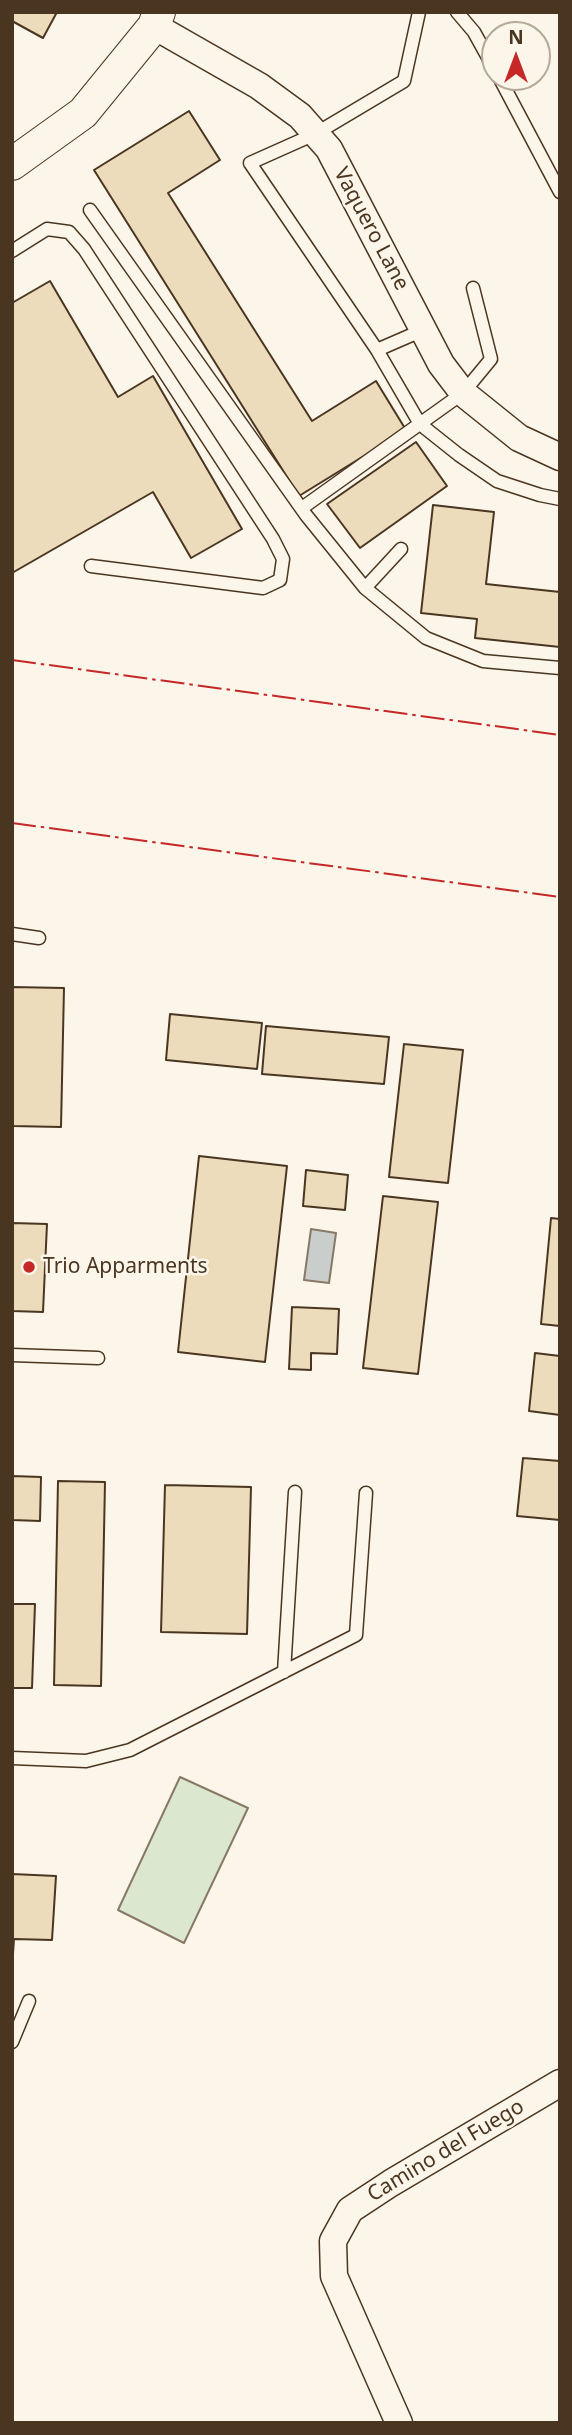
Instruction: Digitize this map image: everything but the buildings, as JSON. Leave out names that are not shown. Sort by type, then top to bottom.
[{"type":"street","name":"Vaquero Lane","points":[[156,19],[300,116],[329,149],[441,364],[463,393],[519,438],[560,457]]},
{"type":"street","points":[[12,164],[83,113],[156,19]]},
{"type":"street","name":"Camino del Fuego","points":[[399,2423],[334,2276],[334,2241],[350,2210],[391,2182],[560,2083]]},
{"type":"lane","points":[[419,12],[404,81],[315,134],[250,163],[377,351],[420,424],[497,481],[560,499]]},
{"type":"lane","points":[[457,12],[481,45]]},
{"type":"lane","points":[[506,91],[560,192]]},
{"type":"lane","points":[[90,210],[302,509],[365,588],[426,638],[482,661],[560,668]]},
{"type":"lane","points":[[12,251],[47,229],[69,232],[84,249],[274,539],[283,559],[280,580],[263,588],[91,566]]},
{"type":"lane","points":[[302,509],[463,393],[491,359],[473,288]]},
{"type":"lane","points":[[377,351],[423,330]]},
{"type":"lane","points":[[365,588],[401,549]]},
{"type":"lane","points":[[12,934],[39,938]]},
{"type":"lane","points":[[12,1355],[98,1358]]},
{"type":"lane","points":[[284,1672],[295,1492]]},
{"type":"lane","points":[[12,1758],[86,1761],[130,1749],[356,1635],[366,1493]]},
{"type":"lane","points":[[12,2042],[29,2001]]},
{"type":"green space","points":[[180,1777],[248,1808],[184,1943],[118,1910]]},
{"type":"shaded area","points":[[311,1229],[336,1233],[329,1283],[304,1280]]},
{"type":"power","points":[[12,660],[560,735]]},
{"type":"power","points":[[12,823],[560,897]]},
{"type":"place","name":"Trio Apparments","points":[[29,1267]]}]
